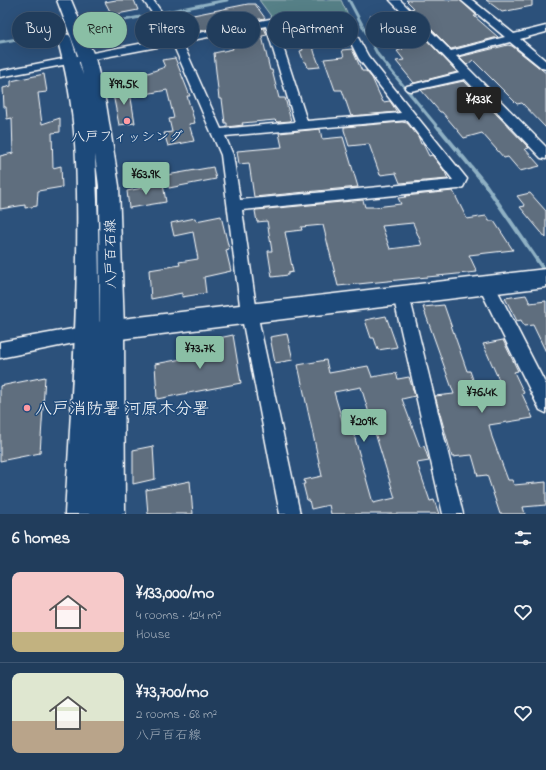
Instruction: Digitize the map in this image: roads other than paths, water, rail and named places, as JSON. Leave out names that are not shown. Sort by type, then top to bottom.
[{"type":"main road","name":"八戸百石線","points":[[49,0],[79,59],[97,104],[109,186],[112,329],[110,514]]},
{"type":"main road","name":"八戸百石線","points":[[64,0],[79,59],[80,104],[88,186],[88,333],[80,514]]},
{"type":"street","points":[[148,0],[157,12]]},
{"type":"street","points":[[395,0],[546,155]]},
{"type":"street","points":[[466,0],[546,66]]},
{"type":"street","points":[[199,36],[268,22]]},
{"type":"street","points":[[448,55],[546,29]]},
{"type":"street","points":[[234,206],[458,184],[460,179],[409,116],[358,46]]},
{"type":"street","points":[[0,74],[135,48]]},
{"type":"street","points":[[180,48],[227,155],[249,313],[290,514]]},
{"type":"street","points":[[279,48],[302,126]]},
{"type":"street","points":[[412,88],[468,75]]},
{"type":"street","points":[[217,133],[409,116]]},
{"type":"street","points":[[0,350],[112,329],[546,278]]},
{"type":"street","points":[[486,284],[546,404]]},
{"type":"street","points":[[401,295],[453,514]]},
{"type":"waterway","points":[[0,42],[89,27],[227,0]]},
{"type":"waterway","points":[[349,0],[378,55],[439,129]]},
{"type":"waterway","points":[[439,128],[485,184],[546,273]]},
{"type":"place","name":"八戸フィッシング","points":[[127,121]]},
{"type":"place","name":"八戸消防署 河原木分署","points":[[27,408]]}]
